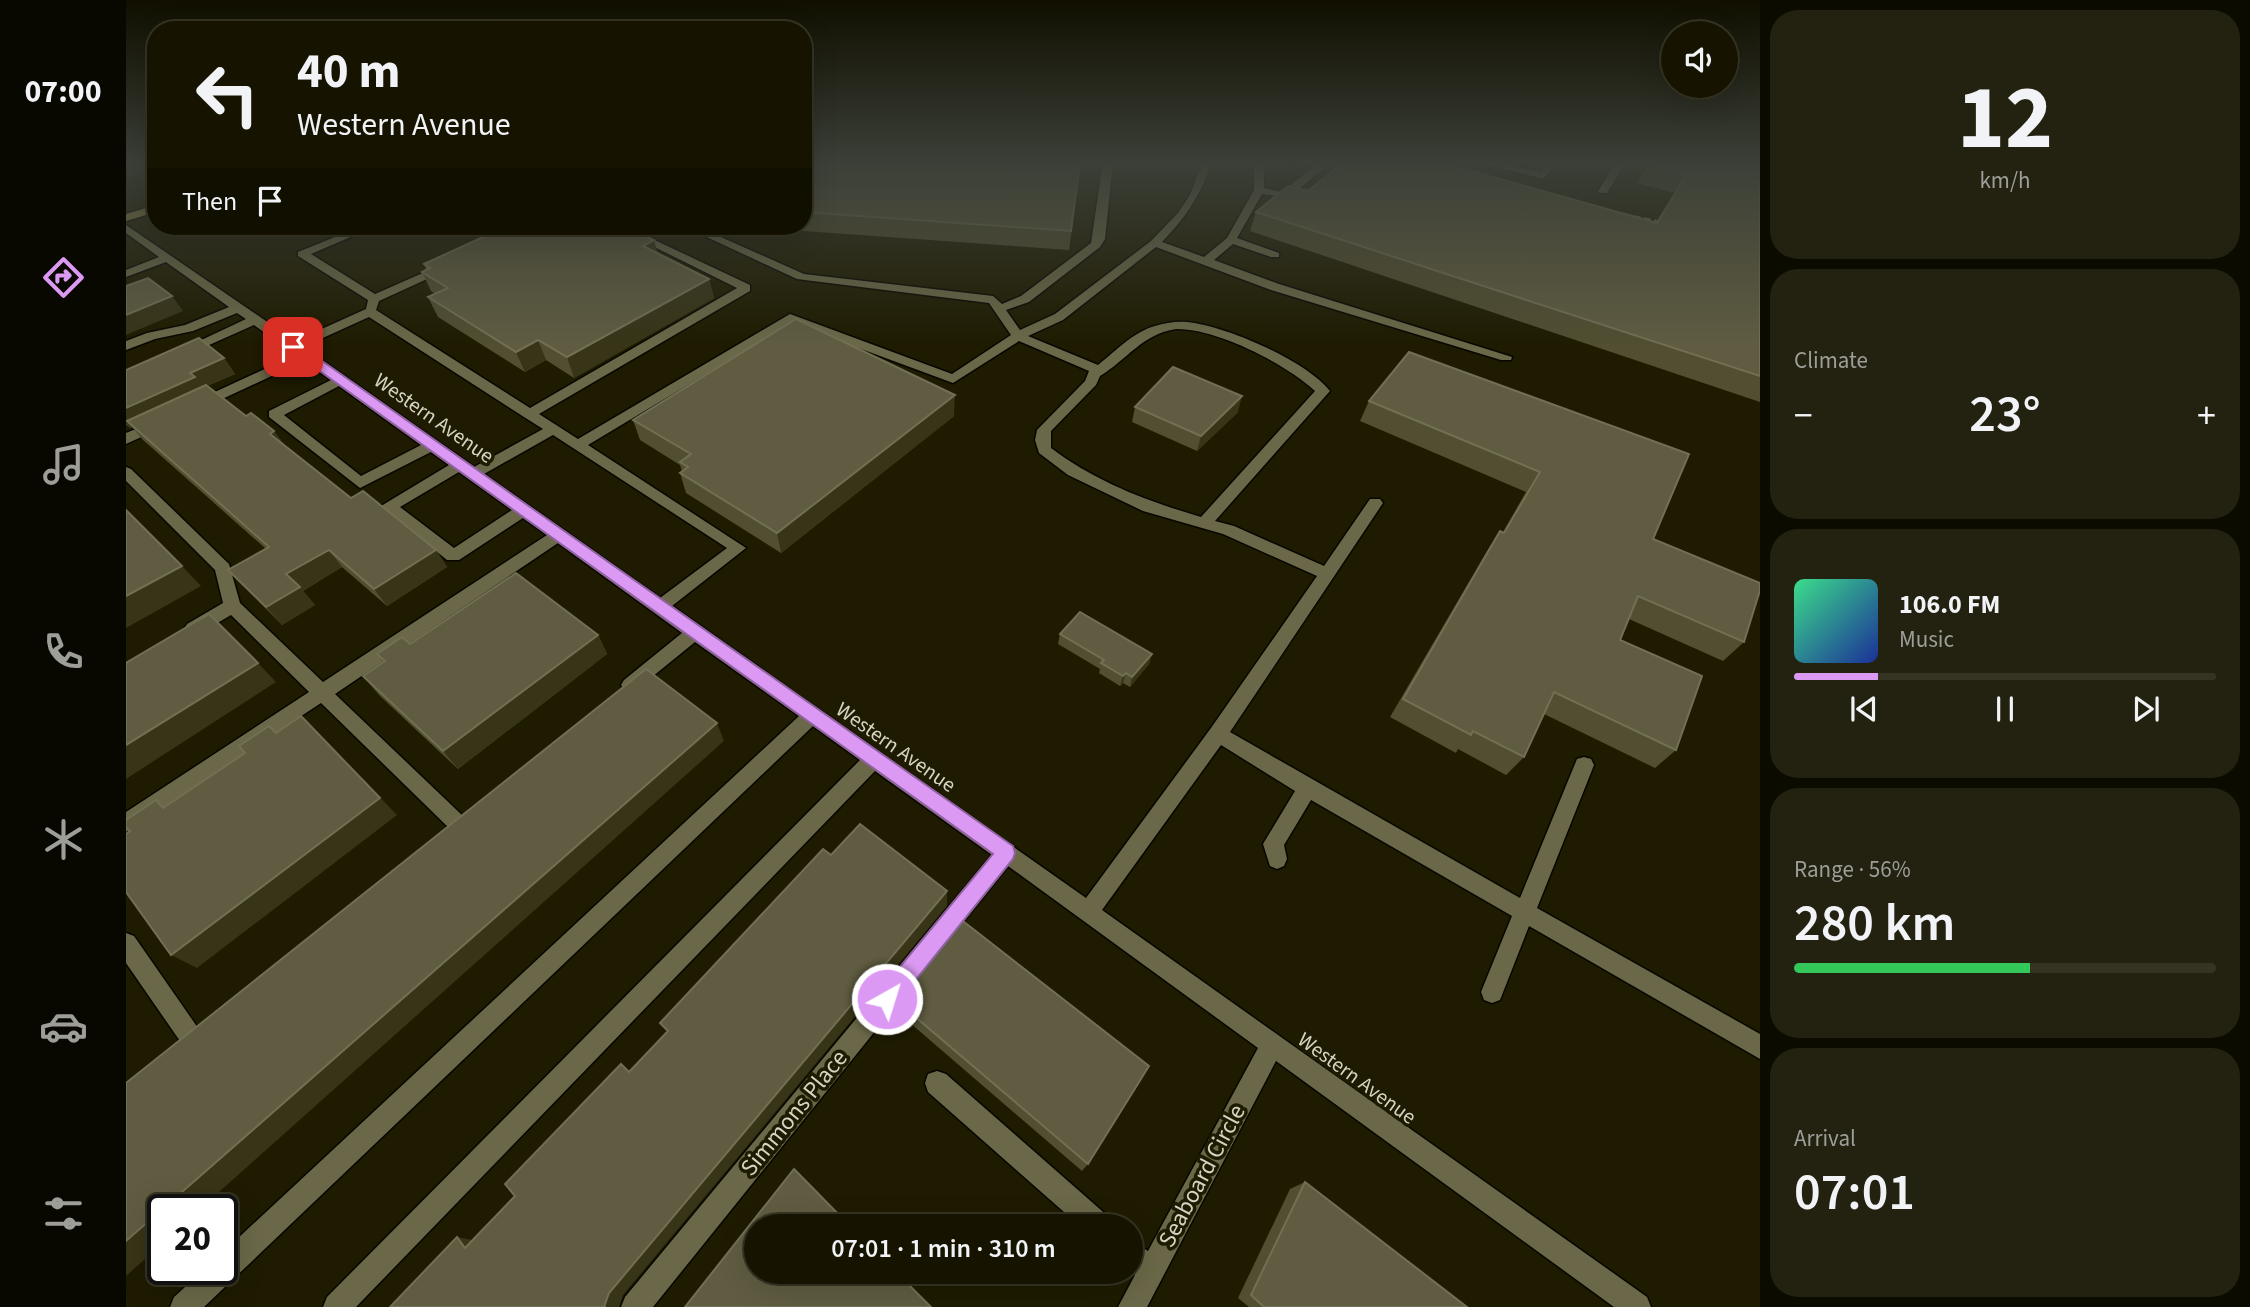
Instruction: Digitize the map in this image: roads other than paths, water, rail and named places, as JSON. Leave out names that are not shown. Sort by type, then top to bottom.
[{"type":"street","points":[[999,309],[1025,299],[1096,245],[1101,223]]},
{"type":"street","points":[[578,445],[790,318],[953,379],[1018,336],[1059,317],[1155,243],[1174,223]]},
{"type":"street","points":[[1206,261],[1231,240],[1241,223]]},
{"type":"street","name":"Western Avenue","points":[[126,228],[1006,853],[1637,1307]]},
{"type":"street","points":[[349,235],[302,254],[372,306],[529,414],[738,548],[659,607]]},
{"type":"street","points":[[529,414],[746,288],[636,235]]},
{"type":"street","points":[[708,235],[801,277],[993,300],[1018,336],[1093,366],[1097,373]]},
{"type":"street","points":[[1231,240],[1275,256]]},
{"type":"street","points":[[1155,243],[1275,287],[1506,358]]},
{"type":"street","points":[[126,274],[166,258]]},
{"type":"street","points":[[126,439],[180,414],[299,351],[372,306],[452,264]]},
{"type":"street","points":[[126,346],[151,336],[189,328],[237,308]]},
{"type":"street","points":[[173,356],[255,320]]},
{"type":"street","points":[[1204,523],[1323,391],[1314,381],[1280,361],[1196,327],[1176,325],[1153,330],[1097,373],[1044,430],[1044,450],[1073,472],[1148,507],[1228,530],[1327,574]]},
{"type":"street","points":[[341,380],[274,414],[360,483],[432,445]]},
{"type":"street","points":[[524,510],[453,556],[389,506],[553,429]]},
{"type":"street","points":[[126,472],[223,568],[232,606],[457,822]]},
{"type":"street","points":[[1088,912],[1218,734],[1375,503]]},
{"type":"street","points":[[126,823],[559,535]]},
{"type":"street","points":[[173,641],[232,606]]},
{"type":"street","points":[[612,700],[695,632]]},
{"type":"street","points":[[184,1307],[812,715]]},
{"type":"street","points":[[1218,734],[1760,1047]]},
{"type":"street","points":[[337,1307],[874,759]]},
{"type":"street","points":[[1492,992],[1584,765]]},
{"type":"street","points":[[1278,859],[1273,844],[1308,788]]},
{"type":"street","points":[[437,838],[478,806]]},
{"type":"street","name":"Simmons Place","points":[[635,1307],[1006,853]]},
{"type":"street","points":[[126,944],[195,1031],[169,1053]]},
{"type":"street","name":"Seaboard Circle","points":[[1132,1307],[1272,1045]]},
{"type":"street","points":[[937,1083],[1086,1214]]},
{"type":"street","points":[[1143,1264],[1151,1271]]},
{"type":"railway","points":[[1665,223],[1675,225]]}]
